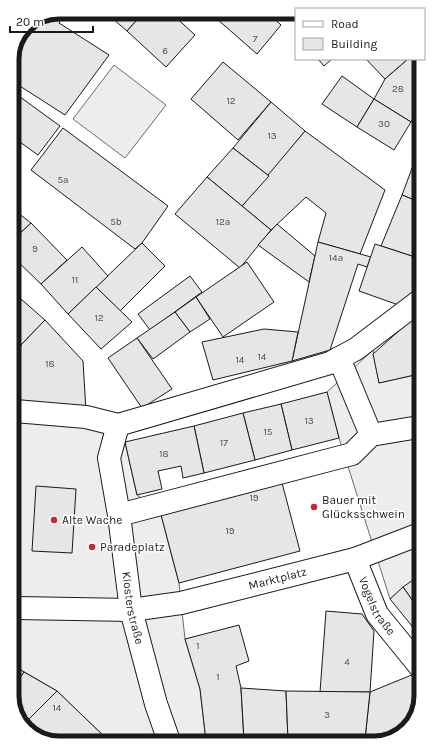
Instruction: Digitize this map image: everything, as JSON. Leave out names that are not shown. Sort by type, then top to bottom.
[{"type":"street","points":[[19,411],[86,417],[118,425],[330,363],[356,349],[414,305]]},
{"type":"street","points":[[339,358],[372,435]]},
{"type":"street","name":"Klosterstraße","points":[[118,425],[108,458],[119,515],[130,610],[156,704],[167,736]]},
{"type":"street","points":[[119,515],[352,454],[372,435],[414,427]]},
{"type":"street","name":"Marktplatz","points":[[130,610],[181,603],[355,559],[414,536]]},
{"type":"street","name":"Vogelstraße","points":[[355,559],[377,614],[414,659]]},
{"type":"street","points":[[19,608],[130,610]]},
{"type":"shaded area","points":[[114,65],[166,105],[125,158],[73,119]]},
{"type":"shaded area","points":[[373,350],[379,383],[414,375],[414,580],[390,599],[339,438],[327,392]]},
{"type":"shaded area","name":"Paradeplatz","points":[[19,402],[86,411],[125,442],[137,495],[160,511],[179,583],[185,639],[200,689],[205,736],[104,736],[57,691],[19,669]]},
{"type":"building","points":[[58,19],[62,19],[59,23],[109,55],[65,115],[19,85],[19,56],[22,43],[31,31],[43,22]]},
{"type":"building","points":[[113,19],[138,19],[127,31]]},
{"type":"building","points":[[138,19],[178,19],[195,35],[166,67],[127,31]]},
{"type":"building","points":[[217,19],[275,19],[281,25],[257,54]]},
{"type":"building","points":[[319,60],[331,60],[324,66]]},
{"type":"building","points":[[367,60],[407,60],[385,79]]},
{"type":"building","points":[[407,60],[414,60],[414,117],[411,122],[374,99],[385,79]]},
{"type":"building","points":[[223,62],[271,102],[238,140],[191,99]]},
{"type":"building","points":[[342,76],[374,99],[357,127],[322,104]]},
{"type":"building","points":[[19,96],[60,126],[38,155],[19,141]]},
{"type":"building","points":[[374,99],[411,122],[394,150],[357,127]]},
{"type":"building","points":[[271,102],[305,131],[269,176],[233,148]]},
{"type":"building","points":[[63,128],[168,206],[142,243],[135,249],[31,170]]},
{"type":"building","points":[[305,131],[385,190],[360,254],[318,242],[326,213],[306,197],[271,230],[242,206]]},
{"type":"building","points":[[233,148],[269,176],[242,206],[207,177]]},
{"type":"building","points":[[414,163],[414,200],[402,195]]},
{"type":"building","points":[[207,177],[271,230],[240,268],[175,214]]},
{"type":"building","points":[[402,195],[414,200],[414,257],[381,246]]},
{"type":"building","points":[[19,214],[31,223],[19,234]]},
{"type":"building","points":[[31,223],[67,260],[41,284],[19,263],[19,234]]},
{"type":"building","points":[[277,224],[315,256],[309,282],[258,245]]},
{"type":"building","points":[[318,242],[371,257],[367,267],[358,264],[330,350],[292,361]]},
{"type":"building","points":[[142,243],[165,266],[120,311],[96,287]]},
{"type":"building","points":[[375,244],[414,257],[414,288],[407,308],[359,291]]},
{"type":"building","points":[[82,247],[108,276],[68,314],[41,284]]},
{"type":"building","points":[[247,262],[274,302],[223,337],[196,297]]},
{"type":"building","points":[[190,276],[202,292],[150,330],[138,314]]},
{"type":"building","points":[[96,287],[132,322],[101,349],[68,314]]},
{"type":"building","points":[[196,297],[210,319],[190,332],[175,312]]},
{"type":"building","points":[[21,299],[45,320],[21,345],[19,343],[19,301]]},
{"type":"building","points":[[175,312],[190,332],[153,359],[137,338]]},
{"type":"building","points":[[414,318],[414,375],[379,383],[373,354]]},
{"type":"building","points":[[45,320],[83,361],[86,411],[19,402],[19,354],[21,345]]},
{"type":"building","points":[[264,329],[298,332],[292,361],[213,380],[202,342]]},
{"type":"building","points":[[137,338],[172,389],[142,408],[108,358]]},
{"type":"building","points":[[327,392],[339,438],[292,450],[281,404]]},
{"type":"building","points":[[281,404],[292,450],[255,460],[243,413]]},
{"type":"building","points":[[243,413],[255,460],[204,473],[194,426]]},
{"type":"building","points":[[194,426],[204,473],[183,478],[181,466],[158,471],[162,489],[137,495],[125,442]]},
{"type":"building","points":[[281,479],[300,551],[179,583],[160,511]]},
{"type":"building","name":"Alte Wache","points":[[36,486],[76,489],[72,553],[32,551]]},
{"type":"building","points":[[414,579],[414,603],[403,587]]},
{"type":"building","points":[[403,587],[414,603],[414,629],[390,599]]},
{"type":"building","points":[[326,611],[362,614],[374,631],[370,692],[320,692]]},
{"type":"building","points":[[239,625],[249,661],[236,666],[241,688],[244,736],[205,736],[200,689],[185,639]]},
{"type":"building","points":[[19,669],[24,672],[19,680]]},
{"type":"building","points":[[24,672],[57,691],[28,720],[21,709],[19,680]]},
{"type":"building","points":[[414,674],[414,696],[410,714],[401,726],[385,735],[365,736],[370,692]]},
{"type":"building","points":[[241,688],[286,691],[288,736],[244,736]]},
{"type":"building","points":[[57,691],[104,736],[56,736],[46,734],[32,726],[28,720]]},
{"type":"building","points":[[286,691],[370,692],[365,736],[288,736]]},
{"type":"place","name":"Bauer mit Glücksschwein","points":[[314,507]]},
{"type":"place","name":"Alte Wache","points":[[54,520]]},
{"type":"place","name":"Paradeplatz","points":[[92,547]]}]
